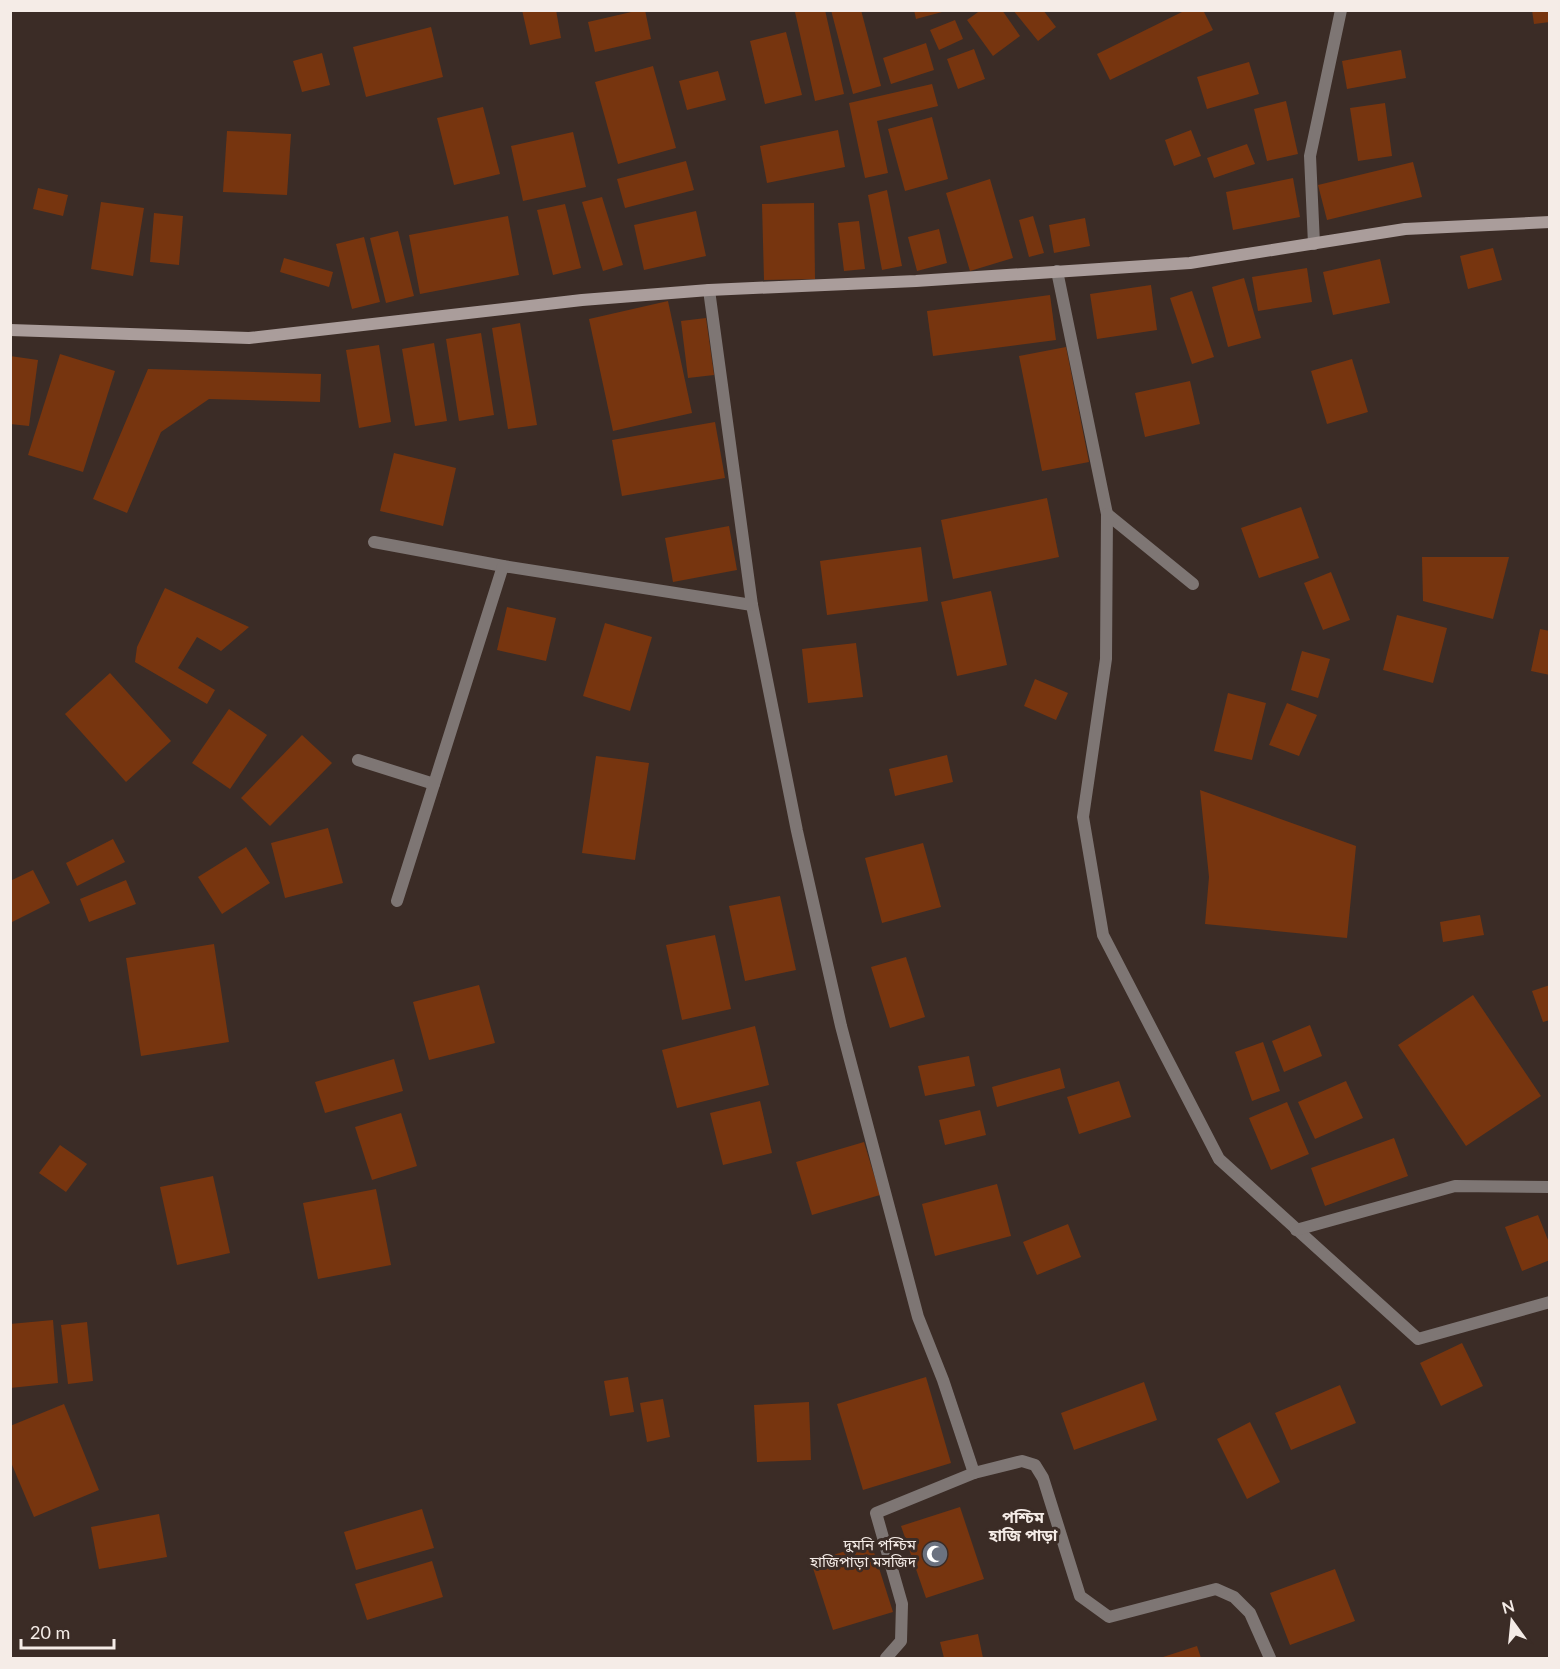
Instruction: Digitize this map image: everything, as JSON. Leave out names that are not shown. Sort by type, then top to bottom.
[{"type":"street","points":[[1314,244],[1310,156],[1341,10]]},
{"type":"street","points":[[10,330],[249,338],[582,300],[709,290],[916,281],[1190,263],[1405,229],[1550,222]]},
{"type":"street","points":[[1057,271],[1107,514],[1106,659],[1083,817],[1103,935],[1219,1159],[1418,1339],[1550,1302]]},
{"type":"street","points":[[709,290],[752,605],[797,831],[841,1026],[918,1317],[943,1380],[974,1473]]},
{"type":"street","points":[[1107,514],[1193,584]]},
{"type":"street","points":[[374,542],[503,567],[752,605]]},
{"type":"street","points":[[397,901],[503,567]]},
{"type":"street","points":[[358,759],[434,784]]},
{"type":"street","points":[[1296,1230],[1455,1186],[1550,1187]]},
{"type":"street","points":[[886,1659],[901,1641],[902,1604],[876,1513],[974,1473],[1022,1461],[1035,1465],[1043,1478],[1080,1596],[1109,1617],[1216,1589],[1234,1597],[1250,1613],[1270,1659]]},
{"type":"building","points":[[522,10],[556,10],[561,38],[530,45]]},
{"type":"building","points":[[645,10],[651,39],[595,52],[588,22]]},
{"type":"building","points":[[825,10],[844,94],[815,101],[795,12]]},
{"type":"building","points":[[831,10],[861,10],[881,86],[853,94]]},
{"type":"building","points":[[914,10],[942,10],[942,12],[916,19]]},
{"type":"building","points":[[981,10],[1002,10],[1020,36],[993,56],[967,20]]},
{"type":"building","points":[[1013,10],[1043,10],[1056,27],[1038,41]]},
{"type":"building","points":[[1186,10],[1203,10],[1213,30],[1110,80],[1097,54]]},
{"type":"building","points":[[1532,10],[1550,10],[1550,22],[1534,24]]},
{"type":"building","points":[[955,20],[963,39],[939,50],[930,30]]},
{"type":"building","points":[[431,27],[443,77],[366,97],[353,47]]},
{"type":"building","points":[[786,32],[802,95],[765,104],[750,41]]},
{"type":"building","points":[[926,43],[934,70],[891,84],[883,58]]},
{"type":"building","points":[[974,49],[985,79],[958,89],[947,59]]},
{"type":"building","points":[[1401,50],[1406,78],[1347,89],[1342,61]]},
{"type":"building","points":[[322,53],[330,85],[302,92],[293,61]]},
{"type":"building","points":[[1249,62],[1259,94],[1207,109],[1197,77]]},
{"type":"building","points":[[653,66],[676,148],[618,164],[595,82]]},
{"type":"building","points":[[718,71],[726,100],[687,110],[679,81]]},
{"type":"building","points":[[932,84],[938,106],[877,121],[888,173],[865,178],[849,103]]},
{"type":"building","points":[[1286,101],[1298,154],[1267,161],[1254,109]]},
{"type":"building","points":[[1385,103],[1392,156],[1358,161],[1350,108]]},
{"type":"building","points":[[483,107],[500,174],[454,185],[437,118]]},
{"type":"building","points":[[932,117],[948,179],[905,191],[888,129]]},
{"type":"building","points":[[838,130],[845,167],[767,183],[760,146]]},
{"type":"building","points":[[1191,130],[1201,156],[1174,166],[1165,140]]},
{"type":"building","points":[[227,131],[291,134],[287,195],[223,192]]},
{"type":"building","points":[[573,132],[586,187],[523,201],[511,146]]},
{"type":"building","points":[[1247,144],[1255,164],[1214,178],[1207,158]]},
{"type":"building","points":[[686,161],[694,190],[625,208],[617,179]]},
{"type":"building","points":[[1413,162],[1422,197],[1327,220],[1318,185]]},
{"type":"building","points":[[1293,178],[1300,217],[1233,230],[1226,192]]},
{"type":"building","points":[[990,179],[1013,258],[970,271],[946,193]]},
{"type":"building","points":[[38,188],[68,195],[63,216],[33,209]]},
{"type":"building","points":[[887,190],[902,266],[882,270],[868,195]]},
{"type":"building","points":[[602,197],[623,265],[603,271],[582,202]]},
{"type":"building","points":[[101,202],[144,208],[133,276],[91,269]]},
{"type":"building","points":[[814,203],[815,279],[764,280],[762,204]]},
{"type":"building","points":[[565,204],[581,268],[553,275],[537,210]]},
{"type":"building","points":[[696,211],[706,256],[644,270],[634,225]]},
{"type":"building","points":[[154,213],[183,216],[179,265],[150,262]]},
{"type":"building","points":[[508,216],[519,275],[420,294],[409,235]]},
{"type":"building","points":[[1033,216],[1044,253],[1029,257],[1019,220]]},
{"type":"building","points":[[1085,218],[1090,246],[1054,253],[1049,225]]},
{"type":"building","points":[[859,221],[865,269],[844,271],[838,223]]},
{"type":"building","points":[[939,229],[947,263],[917,271],[908,237]]},
{"type":"building","points":[[398,231],[414,296],[386,303],[370,238]]},
{"type":"building","points":[[364,237],[380,302],[352,309],[336,244]]},
{"type":"building","points":[[1493,248],[1502,280],[1468,289],[1460,256]]},
{"type":"building","points":[[284,258],[333,272],[329,287],[280,272]]},
{"type":"building","points":[[1380,259],[1390,303],[1333,315],[1323,272]]},
{"type":"building","points":[[1307,268],[1312,302],[1258,311],[1252,277]]},
{"type":"building","points":[[1244,278],[1261,338],[1228,347],[1212,287]]},
{"type":"building","points":[[1151,285],[1157,330],[1097,339],[1090,294]]},
{"type":"building","points":[[1192,291],[1214,357],[1192,364],[1170,298]]},
{"type":"building","points":[[1050,295],[1056,340],[933,356],[927,311]]},
{"type":"building","points":[[668,301],[692,413],[613,431],[589,319]]},
{"type":"building","points":[[706,318],[714,375],[688,378],[681,321]]},
{"type":"building","points":[[520,323],[537,425],[508,429],[492,328]]},
{"type":"building","points":[[481,333],[494,415],[459,421],[446,339]]},
{"type":"building","points":[[434,343],[447,421],[415,426],[402,349]]},
{"type":"building","points":[[379,345],[391,422],[359,428],[346,350]]},
{"type":"building","points":[[1066,347],[1089,462],[1042,471],[1019,356]]},
{"type":"building","points":[[60,354],[115,371],[83,472],[28,455]]},
{"type":"building","points":[[10,356],[38,360],[29,426],[10,424]]},
{"type":"building","points":[[1352,359],[1368,412],[1327,424],[1311,371]]},
{"type":"building","points":[[148,369],[321,374],[320,402],[209,399],[161,432],[127,513],[93,499]]},
{"type":"building","points":[[1190,381],[1200,424],[1145,437],[1135,393]]},
{"type":"building","points":[[715,422],[725,478],[622,496],[612,440]]},
{"type":"building","points":[[394,453],[456,468],[443,526],[380,511]]},
{"type":"building","points":[[1047,498],[1059,557],[953,579],[941,520]]},
{"type":"building","points":[[1301,507],[1319,558],[1259,578],[1241,528]]},
{"type":"building","points":[[729,526],[737,570],[673,582],[665,538]]},
{"type":"building","points":[[921,547],[928,601],[827,615],[820,561]]},
{"type":"building","points":[[1422,557],[1509,557],[1493,619],[1423,601]]},
{"type":"building","points":[[1331,572],[1350,620],[1323,630],[1304,583]]},
{"type":"building","points":[[165,588],[249,627],[221,651],[197,637],[178,668],[215,690],[207,704],[135,662],[137,647]]},
{"type":"building","points":[[991,591],[1007,665],[957,676],[941,602]]},
{"type":"building","points":[[507,607],[556,618],[546,661],[497,650]]},
{"type":"building","points":[[1397,615],[1447,628],[1433,683],[1383,670]]},
{"type":"building","points":[[605,623],[652,637],[630,711],[583,696]]},
{"type":"building","points":[[1540,629],[1550,631],[1550,675],[1531,671]]},
{"type":"building","points":[[856,643],[863,697],[808,703],[802,649]]},
{"type":"building","points":[[1302,651],[1330,659],[1318,698],[1291,690]]},
{"type":"building","points":[[110,673],[171,741],[126,782],[65,714]]},
{"type":"building","points":[[1035,679],[1068,693],[1056,720],[1024,706]]},
{"type":"building","points":[[1228,693],[1266,703],[1252,760],[1214,751]]},
{"type":"building","points":[[1287,703],[1317,715],[1299,756],[1269,745]]},
{"type":"building","points":[[229,709],[267,735],[230,789],[192,763]]},
{"type":"building","points":[[302,735],[332,763],[270,826],[241,798]]},
{"type":"building","points":[[947,755],[953,782],[895,796],[889,769]]},
{"type":"building","points":[[596,756],[649,763],[635,860],[582,853]]},
{"type":"building","points":[[1200,790],[1356,846],[1347,938],[1205,924],[1209,877]]},
{"type":"building","points":[[328,828],[343,883],[285,898],[271,843]]},
{"type":"building","points":[[113,839],[125,862],[77,886],[66,863]]},
{"type":"building","points":[[923,843],[941,907],[882,923],[865,858]]},
{"type":"building","points":[[246,847],[270,883],[222,914],[198,877]]},
{"type":"building","points":[[33,870],[50,903],[10,923],[10,881]]},
{"type":"building","points":[[126,880],[136,904],[89,922],[80,899]]},
{"type":"building","points":[[780,896],[796,970],[745,981],[729,906]]},
{"type":"building","points":[[1480,915],[1484,935],[1443,942],[1440,922]]},
{"type":"building","points":[[715,935],[731,1009],[682,1020],[666,945]]},
{"type":"building","points":[[214,944],[229,1042],[141,1056],[126,958]]},
{"type":"building","points":[[906,957],[925,1017],[890,1028],[871,967]]},
{"type":"building","points":[[479,985],[495,1043],[429,1060],[413,1002]]},
{"type":"building","points":[[1550,985],[1550,1020],[1543,1022],[1532,991]]},
{"type":"building","points":[[1473,995],[1541,1096],[1466,1146],[1398,1045]]},
{"type":"building","points":[[1310,1025],[1322,1056],[1284,1072],[1272,1041]]},
{"type":"building","points":[[755,1026],[769,1085],[677,1108],[662,1050]]},
{"type":"building","points":[[1263,1042],[1280,1091],[1252,1101],[1235,1052]]},
{"type":"building","points":[[969,1056],[975,1086],[925,1096],[918,1066]]},
{"type":"building","points":[[394,1059],[403,1091],[325,1113],[315,1082]]},
{"type":"building","points":[[1060,1068],[1065,1088],[997,1107],[992,1087]]},
{"type":"building","points":[[1119,1081],[1131,1117],[1079,1134],[1067,1097]]},
{"type":"building","points":[[1346,1081],[1363,1118],[1315,1139],[1298,1102]]},
{"type":"building","points":[[760,1101],[772,1153],[723,1165],[710,1113]]},
{"type":"building","points":[[1287,1102],[1309,1154],[1271,1170],[1249,1118]]},
{"type":"building","points":[[980,1110],[986,1135],[945,1145],[939,1120]]},
{"type":"building","points":[[401,1113],[417,1166],[372,1180],[355,1127]]},
{"type":"building","points":[[1394,1138],[1408,1176],[1325,1206],[1311,1168]]},
{"type":"building","points":[[864,1142],[880,1195],[812,1215],[796,1162]]},
{"type":"building","points":[[60,1145],[87,1164],[66,1192],[39,1173]]},
{"type":"building","points":[[213,1176],[230,1253],[177,1265],[160,1187]]},
{"type":"building","points":[[997,1184],[1011,1236],[935,1256],[922,1204]]},
{"type":"building","points":[[376,1189],[391,1265],[318,1279],[303,1203]]},
{"type":"building","points":[[1538,1215],[1550,1245],[1550,1260],[1522,1271],[1505,1227]]},
{"type":"building","points":[[1068,1224],[1081,1257],[1037,1275],[1023,1242]]},
{"type":"building","points":[[53,1320],[58,1383],[10,1388],[10,1324]]},
{"type":"building","points":[[87,1322],[93,1381],[68,1384],[61,1325]]},
{"type":"building","points":[[1462,1343],[1483,1386],[1441,1406],[1420,1363]]},
{"type":"building","points":[[628,1377],[634,1412],[610,1416],[604,1381]]},
{"type":"building","points":[[926,1377],[951,1463],[863,1490],[837,1404]]},
{"type":"building","points":[[1144,1382],[1157,1420],[1074,1450],[1061,1413]]},
{"type":"building","points":[[1340,1385],[1356,1423],[1291,1450],[1275,1413]]},
{"type":"building","points":[[663,1399],[670,1437],[647,1442],[640,1403]]},
{"type":"building","points":[[809,1402],[811,1460],[757,1462],[754,1405]]},
{"type":"building","points":[[64,1404],[99,1490],[34,1517],[10,1460],[10,1426]]},
{"type":"building","points":[[1250,1422],[1280,1482],[1247,1499],[1217,1439]]},
{"type":"building","points":[[960,1507],[984,1579],[926,1598],[901,1526]]},
{"type":"building","points":[[422,1509],[434,1548],[356,1570],[344,1532]]},
{"type":"building","points":[[159,1514],[167,1557],[99,1569],[91,1527]]},
{"type":"building","points":[[871,1543],[893,1612],[833,1630],[811,1562]]},
{"type":"building","points":[[432,1561],[443,1597],[367,1620],[355,1584]]},
{"type":"building","points":[[1335,1569],[1355,1621],[1290,1645],[1270,1593]]},
{"type":"building","points":[[978,1634],[983,1658],[944,1658],[940,1642]]},
{"type":"building","points":[[1197,1646],[1201,1658],[1160,1658]]},
{"type":"place","name":"দুমনি পশ্চিম হাজিপাড়া মসজিদ","points":[[935,1554]]},
{"type":"district","name":"পশ্চিম হাজি পাড়া","points":[[1023,1526]]}]
